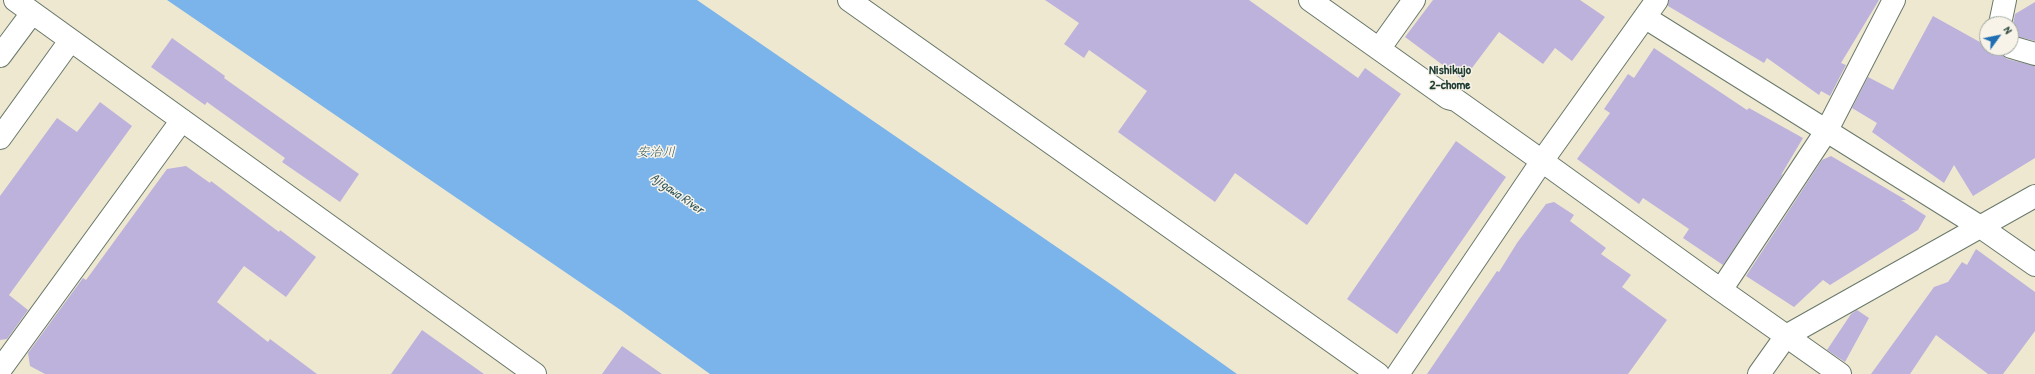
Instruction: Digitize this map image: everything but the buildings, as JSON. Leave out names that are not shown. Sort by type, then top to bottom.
[{"type":"street","points":[[15,0],[535,374]]},
{"type":"street","points":[[849,0],[1378,374]]},
{"type":"street","points":[[1310,0],[1448,98],[1456,100],[1720,290],[1840,374]]},
{"type":"street","points":[[1379,49],[1414,0]]},
{"type":"street","points":[[1398,374],[1542,161],[1646,18],[1657,0]]},
{"type":"street","points":[[1720,290],[1827,130],[1894,0]]},
{"type":"street","points":[[2002,16],[2005,0]]},
{"type":"street","points":[[0,56],[32,13]]},
{"type":"street","points":[[1646,18],[1982,228],[2035,265]]},
{"type":"street","points":[[0,138],[70,40]]},
{"type":"street","points":[[2019,49],[2035,54]]},
{"type":"street","points":[[0,370],[182,120]]},
{"type":"street","points":[[1759,374],[1786,336],[1953,242],[1982,228],[2035,196]]},
{"type":"water","name":"安治川","points":[[167,0],[697,0],[1112,285],[1237,374],[710,374],[622,311]]},
{"type":"district","name":"Nishikujo 2-chome","points":[[1450,78]]},
{"type":"water label","name":"Ajigawa River","points":[[677,194]]}]
